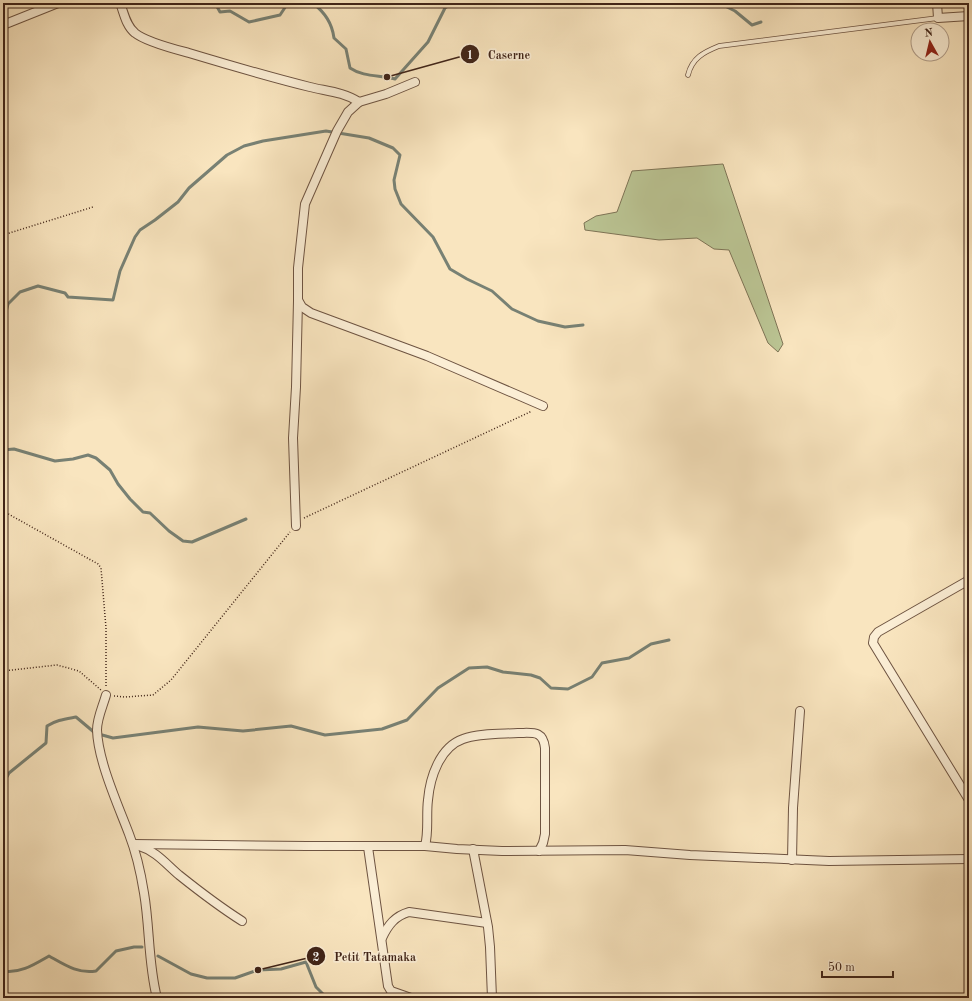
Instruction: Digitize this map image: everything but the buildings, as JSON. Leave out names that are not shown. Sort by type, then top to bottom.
[{"type":"street","points":[[3,25],[58,3]]},
{"type":"street","points":[[120,3],[130,28],[144,38],[227,65],[340,93],[359,102]]},
{"type":"street","points":[[937,3],[938,18],[969,16]]},
{"type":"street","points":[[296,526],[293,438],[296,387],[298,268],[305,204],[337,131],[348,112],[359,102],[386,94],[415,82]]},
{"type":"street","points":[[298,300],[302,307],[311,313],[427,356],[543,406]]},
{"type":"street","points":[[969,580],[878,632],[874,637],[873,643],[969,800]]},
{"type":"street","points":[[106,695],[97,729],[98,740],[106,772],[132,844],[144,893],[152,978],[157,998]]},
{"type":"street","points":[[792,860],[793,808],[800,710]]},
{"type":"street","points":[[425,846],[428,826],[428,801],[431,783],[439,762],[449,747],[464,738],[486,735],[530,733],[539,734],[544,739],[546,748],[545,834],[539,851]]},
{"type":"street","points":[[132,844],[425,846],[473,850],[539,851],[625,850],[690,855],[829,861],[969,859]]},
{"type":"street","points":[[132,844],[147,848],[156,854],[178,874],[242,921]]},
{"type":"street","points":[[368,846],[388,986],[391,991],[411,998]]},
{"type":"street","points":[[473,850],[487,923],[490,947],[492,998]]},
{"type":"street","points":[[382,938],[390,924],[402,914],[409,912],[487,923]]},
{"type":"lane","points":[[688,75],[690,66],[704,52],[719,46],[938,18]]},
{"type":"path","points":[[3,236],[92,207]]},
{"type":"path","points":[[3,671],[57,664],[78,670],[106,695],[125,697],[153,695],[171,680],[301,519],[543,406]]},
{"type":"path","points":[[3,511],[98,564],[102,568],[106,648],[106,695]]},
{"type":"green space","points":[[723,164],[783,344],[778,352],[768,343],[729,250],[714,249],[697,238],[659,240],[585,230],[584,223],[596,216],[617,212],[632,171]]},
{"type":"waterway","points":[[215,3],[220,12],[230,11],[249,22],[280,15],[288,3]]},
{"type":"waterway","points":[[313,3],[327,19],[332,28],[334,38],[346,49],[350,68],[360,73],[395,79],[428,42],[445,8],[452,3]]},
{"type":"waterway","points":[[719,3],[735,11],[752,25],[761,22]]},
{"type":"waterway","points":[[3,323],[8,304],[20,292],[38,286],[65,293],[68,297],[113,300],[120,271],[135,237],[140,230],[178,202],[189,188],[227,155],[244,146],[263,141],[326,131],[369,138],[393,148],[400,155],[394,180],[395,189],[401,204],[433,237],[450,269],[492,291],[512,309],[538,321],[565,327],[583,325]]},
{"type":"waterway","points":[[3,450],[14,449],[55,461],[73,459],[88,455],[96,458],[110,470],[118,484],[143,512],[150,513],[169,531],[183,541],[192,542],[246,519]]},
{"type":"waterway","points":[[3,784],[9,773],[46,743],[47,726],[64,719],[76,717],[95,733],[113,738],[198,727],[243,731],[291,726],[325,735],[382,729],[407,720],[438,688],[469,668],[487,667],[503,672],[531,675],[540,678],[551,688],[568,689],[592,677],[602,663],[629,658],[651,644],[669,640]]},
{"type":"waterway","points":[[3,971],[9,972],[21,970],[49,956],[77,970],[89,972],[96,971],[116,951],[134,947],[142,947]]},
{"type":"waterway","points":[[158,956],[191,974],[207,978],[235,978],[258,970],[281,969],[306,962],[316,987],[327,998]]},
{"type":"place","name":"Caserne","points":[[387,77]]},
{"type":"place","name":"Petit Tatamaka","points":[[258,970]]}]
